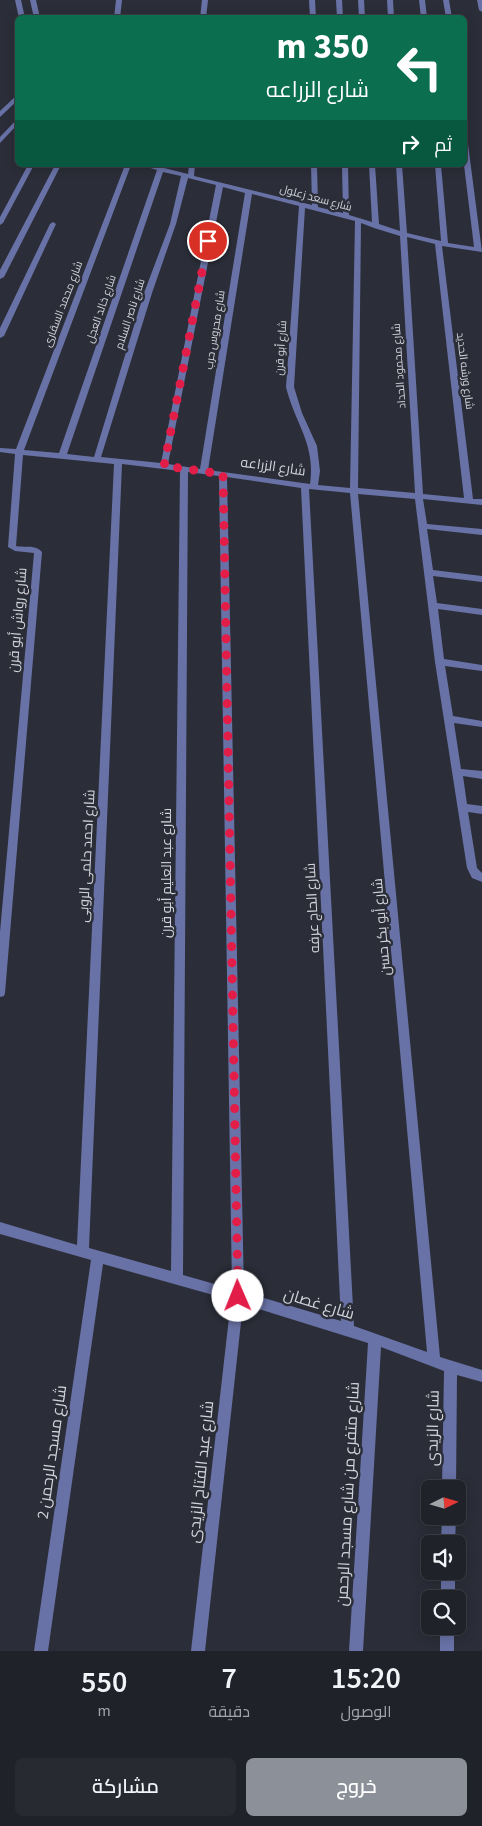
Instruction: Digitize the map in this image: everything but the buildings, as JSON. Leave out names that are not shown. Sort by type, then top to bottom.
[{"type":"street","points":[[18,0],[21,15]]},
{"type":"street","points":[[33,0],[36,15]]},
{"type":"street","points":[[117,15],[119,0]]},
{"type":"street","points":[[203,15],[205,0]]},
{"type":"street","points":[[312,0],[313,15]]},
{"type":"street","points":[[339,0],[340,15]]},
{"type":"street","points":[[361,0],[362,15]]},
{"type":"street","points":[[390,0],[391,15]]},
{"type":"street","points":[[422,0],[424,15]]},
{"type":"street","points":[[446,0],[448,15]]},
{"type":"street","points":[[480,0],[482,10]]},
{"type":"street","points":[[15,99],[0,116],[15,120]]},
{"type":"street","points":[[0,140],[15,122]]},
{"type":"street","points":[[467,158],[480,250]]},
{"type":"street","points":[[0,223],[30,167]]},
{"type":"street","points":[[0,277],[57,167]]},
{"type":"street","name":"شارع محمد السقارى","points":[[19,452],[127,167]]},
{"type":"street","name":"شارع سعد زعلول","points":[[157,167],[346,216],[402,234],[442,244],[480,250]]},
{"type":"street","name":"شارع خالد العجل","points":[[62,456],[157,167]]},
{"type":"street","name":"شارع ناصر السلام","points":[[97,459],[148,293],[191,167]]},
{"type":"street","points":[[314,167],[315,208]]},
{"type":"street","points":[[345,167],[346,216]]},
{"type":"street","points":[[372,167],[376,227]]},
{"type":"street","name":"شارع محمود الحداد","points":[[399,167],[422,526],[440,662],[472,868],[476,875],[482,878]]},
{"type":"street","name":"شارع ورشه الحديد","points":[[438,167],[442,244],[469,501]]},
{"type":"street","points":[[164,466],[220,184]]},
{"type":"street","name":"شارع محروس حرب","points":[[204,471],[249,192]]},
{"type":"street","name":"شارع أبو قرن","points":[[302,204],[290,386],[296,409],[316,452],[318,470],[310,486]]},
{"type":"street","name":"شارع أبو بكر حسن","points":[[358,220],[354,491],[434,1362]]},
{"type":"street","points":[[0,336],[53,224]]},
{"type":"street","name":"شارع الزراعه","points":[[0,450],[164,466],[354,491],[482,502]]},
{"type":"street","name":"شارع رواش أبو قرن","points":[[0,993],[38,552],[33,549],[17,550],[12,547],[19,452]]},
{"type":"street","name":"شارع احمد حلمى الروبى","points":[[82,1252],[118,461]]},
{"type":"street","name":"شارع عبد العليم أبو قرن","points":[[177,1278],[184,469]]},
{"type":"street","name":"شارع عبد الفتاح الزيدى","points":[[198,1651],[238,1296],[223,474]]},
{"type":"street","name":"شارع الحاج عرفه","points":[[310,486],[348,1330]]},
{"type":"street","points":[[422,526],[482,532]]},
{"type":"street","points":[[428,572],[482,579]]},
{"type":"street","points":[[432,605],[482,612]]},
{"type":"street","points":[[440,662],[482,668]]},
{"type":"street","points":[[449,719],[482,724]]},
{"type":"street","points":[[458,772],[482,775]]},
{"type":"street","points":[[462,807],[482,810]]},
{"type":"street","name":"شارع غصان","points":[[0,1228],[238,1296],[348,1330],[451,1368],[482,1376]]},
{"type":"street","name":"شارع مسجد الرحمن 2","points":[[40,1651],[98,1257]]},
{"type":"street","name":"شارع متفرع من شارع مسجد الرحمن","points":[[356,1651],[375,1340]]},
{"type":"street","name":"شارع الزيدى","points":[[449,1480],[451,1368]]},
{"type":"street","points":[[447,1635],[447,1651]]},
{"type":"route","points":[[208,241],[164,466],[223,474],[238,1296]]}]
